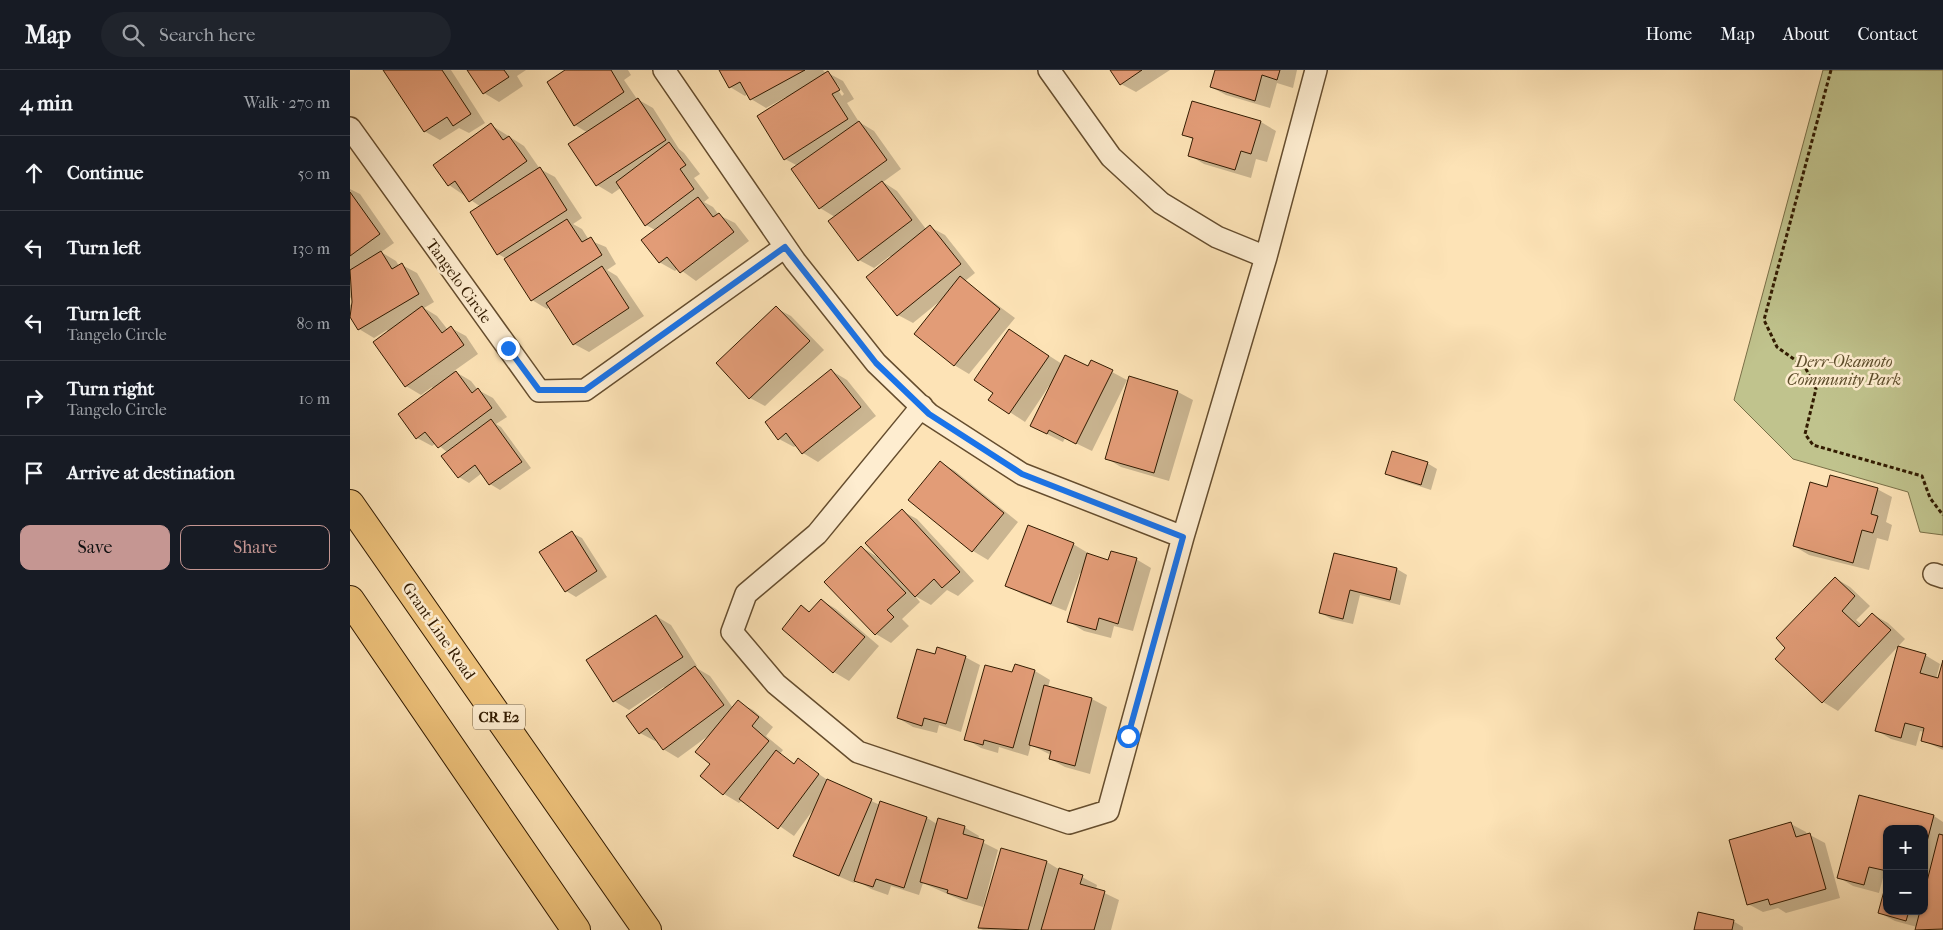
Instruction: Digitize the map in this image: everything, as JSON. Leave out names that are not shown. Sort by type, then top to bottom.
[{"type":"main road","name":"Grant Line Road","points":[[350,504],[647,930]]},
{"type":"main road","points":[[350,600],[576,930]]},
{"type":"street","points":[[664,70],[785,247],[876,363],[922,406],[1022,474],[1183,537]]},
{"type":"street","points":[[1050,70],[1110,157],[1161,203],[1217,237],[1266,257]]},
{"type":"street","points":[[922,406],[818,534],[746,594],[732,632],[776,684],[858,752],[1069,823],[1108,811],[1183,537],[1266,257],[1316,70]]},
{"type":"street","name":"Tangelo Circle","points":[[350,128],[539,390],[585,390],[785,247]]},
{"type":"path","points":[[1831,70],[1764,320],[1777,346],[1805,367],[1816,390],[1805,434],[1813,444],[1922,476],[1930,498],[1943,515]]},
{"type":"green space","name":"Derr-Okamoto Community Park","points":[[1823,70],[1943,70],[1943,535],[1920,532],[1908,492],[1793,459],[1734,400]]},
{"type":"building","points":[[383,70],[442,70],[471,114],[453,126],[447,117],[424,132]]},
{"type":"building","points":[[467,70],[504,70],[509,77],[483,94]]},
{"type":"building","points":[[565,70],[611,70],[624,92],[574,126],[547,82]]},
{"type":"building","points":[[719,70],[805,70],[750,100],[740,82],[729,88]]},
{"type":"building","points":[[1110,70],[1142,70],[1120,85]]},
{"type":"building","points":[[1215,70],[1280,70],[1277,80],[1262,75],[1255,101],[1210,87]]},
{"type":"building","points":[[828,71],[840,90],[832,94],[848,119],[784,160],[757,116]]},
{"type":"building","points":[[638,98],[666,140],[596,186],[568,144]]},
{"type":"building","points":[[1192,101],[1261,121],[1251,154],[1241,151],[1235,170],[1188,156],[1193,138],[1182,135]]},
{"type":"building","points":[[859,121],[887,160],[819,209],[791,169]]},
{"type":"building","points":[[491,123],[503,140],[509,136],[527,161],[469,202],[455,181],[448,186],[433,165]]},
{"type":"building","points":[[669,142],[686,165],[680,169],[694,189],[645,226],[616,182]]},
{"type":"building","points":[[540,167],[567,210],[497,255],[470,212]]},
{"type":"building","points":[[882,181],[912,220],[858,261],[828,221]]},
{"type":"building","points":[[350,192],[380,234],[350,256]]},
{"type":"building","points":[[698,197],[713,217],[719,213],[734,232],[680,273],[667,257],[659,263],[641,240]]},
{"type":"building","points":[[567,219],[582,242],[591,237],[602,255],[531,301],[504,259]]},
{"type":"building","points":[[930,225],[961,264],[897,316],[866,277]]},
{"type":"building","points":[[381,251],[392,269],[402,263],[419,294],[358,330],[350,317],[352,302],[350,270]]},
{"type":"building","points":[[602,266],[629,308],[573,345],[546,303]]},
{"type":"building","points":[[960,276],[1000,309],[954,366],[914,334]]},
{"type":"building","points":[[422,306],[442,333],[451,326],[464,345],[405,387],[373,342]]},
{"type":"building","points":[[776,306],[810,341],[749,399],[716,363]]},
{"type":"building","points":[[1009,329],[1049,356],[1009,414],[988,400],[993,393],[974,380]]},
{"type":"building","points":[[1065,355],[1088,366],[1091,360],[1113,370],[1076,444],[1049,430],[1047,434],[1030,426]]},
{"type":"building","points":[[831,369],[861,407],[802,454],[786,433],[778,440],[765,422]]},
{"type":"building","points":[[456,371],[472,393],[478,388],[492,408],[438,448],[425,432],[416,439],[398,414]]},
{"type":"building","points":[[1129,376],[1178,391],[1154,473],[1105,459]]},
{"type":"building","points":[[491,419],[522,462],[489,485],[475,465],[458,478],[441,456]]},
{"type":"building","points":[[1392,451],[1428,462],[1421,485],[1385,474]]},
{"type":"building","points":[[940,461],[1004,513],[972,552],[908,500]]},
{"type":"building","points":[[1830,475],[1878,488],[1871,514],[1878,516],[1873,533],[1862,530],[1853,563],[1793,546],[1810,482],[1827,487]]},
{"type":"building","points":[[902,509],[960,572],[942,588],[934,579],[915,597],[865,543]]},
{"type":"building","points":[[1028,525],[1074,543],[1051,604],[1005,586]]},
{"type":"building","points":[[572,531],[597,571],[565,592],[539,552]]},
{"type":"building","points":[[861,546],[906,593],[887,610],[894,617],[875,635],[824,582]]},
{"type":"building","points":[[1111,551],[1137,558],[1118,624],[1099,618],[1096,630],[1067,622],[1087,553],[1108,560]]},
{"type":"building","points":[[1334,553],[1397,568],[1390,600],[1350,590],[1343,619],[1319,613]]},
{"type":"building","points":[[1835,577],[1855,596],[1842,611],[1859,627],[1872,613],[1891,630],[1822,703],[1775,659],[1785,648],[1776,638]]},
{"type":"building","points":[[821,599],[865,637],[833,673],[782,629],[801,605],[809,612]]},
{"type":"building","points":[[656,615],[683,657],[613,702],[586,660]]},
{"type":"building","points":[[1898,646],[1926,654],[1920,673],[1938,678],[1943,660],[1943,747],[1921,741],[1924,728],[1905,723],[1901,738],[1875,731]]},
{"type":"building","points":[[937,647],[966,656],[946,724],[924,718],[922,726],[897,718],[917,649],[935,654]]},
{"type":"building","points":[[1015,664],[1035,670],[1013,748],[984,740],[983,745],[964,740],[985,665],[1012,672]]},
{"type":"building","points":[[695,666],[724,705],[663,750],[647,728],[639,734],[626,716]]},
{"type":"building","points":[[1044,685],[1092,698],[1075,766],[1049,759],[1051,751],[1029,745]]},
{"type":"building","points":[[738,700],[759,717],[752,726],[769,741],[723,795],[700,776],[710,764],[695,752]]},
{"type":"building","points":[[776,750],[794,764],[798,758],[819,774],[778,829],[739,799]]},
{"type":"building","points":[[827,779],[872,799],[839,876],[793,856]]},
{"type":"building","points":[[1859,795],[1934,815],[1928,838],[1928,825],[1883,825],[1883,870],[1869,867],[1864,885],[1837,878]]},
{"type":"building","points":[[880,801],[927,817],[904,888],[876,879],[873,887],[854,881]]},
{"type":"building","points":[[938,818],[965,826],[963,834],[984,840],[967,899],[947,893],[948,890],[920,882]]},
{"type":"building","points":[[1791,822],[1796,837],[1810,833],[1826,889],[1770,905],[1768,899],[1747,905],[1729,840]]},
{"type":"building","points":[[1939,834],[1943,835],[1943,929],[1915,930],[1919,915],[1928,915],[1928,877]]},
{"type":"building","points":[[1001,848],[1047,861],[1028,930],[978,928]]},
{"type":"building","points":[[1059,868],[1083,875],[1080,884],[1105,891],[1094,930],[1041,930]]},
{"type":"building","points":[[1883,895],[1883,914],[1878,913]]},
{"type":"building","points":[[1698,912],[1734,920],[1732,930],[1694,930]]},
{"type":"building","points":[[1885,915],[1908,915],[1906,921]]},
{"type":"route","points":[[508,348],[539,390],[585,390],[785,247],[876,363],[929,414],[1022,474],[1183,537],[1128,736]]}]
